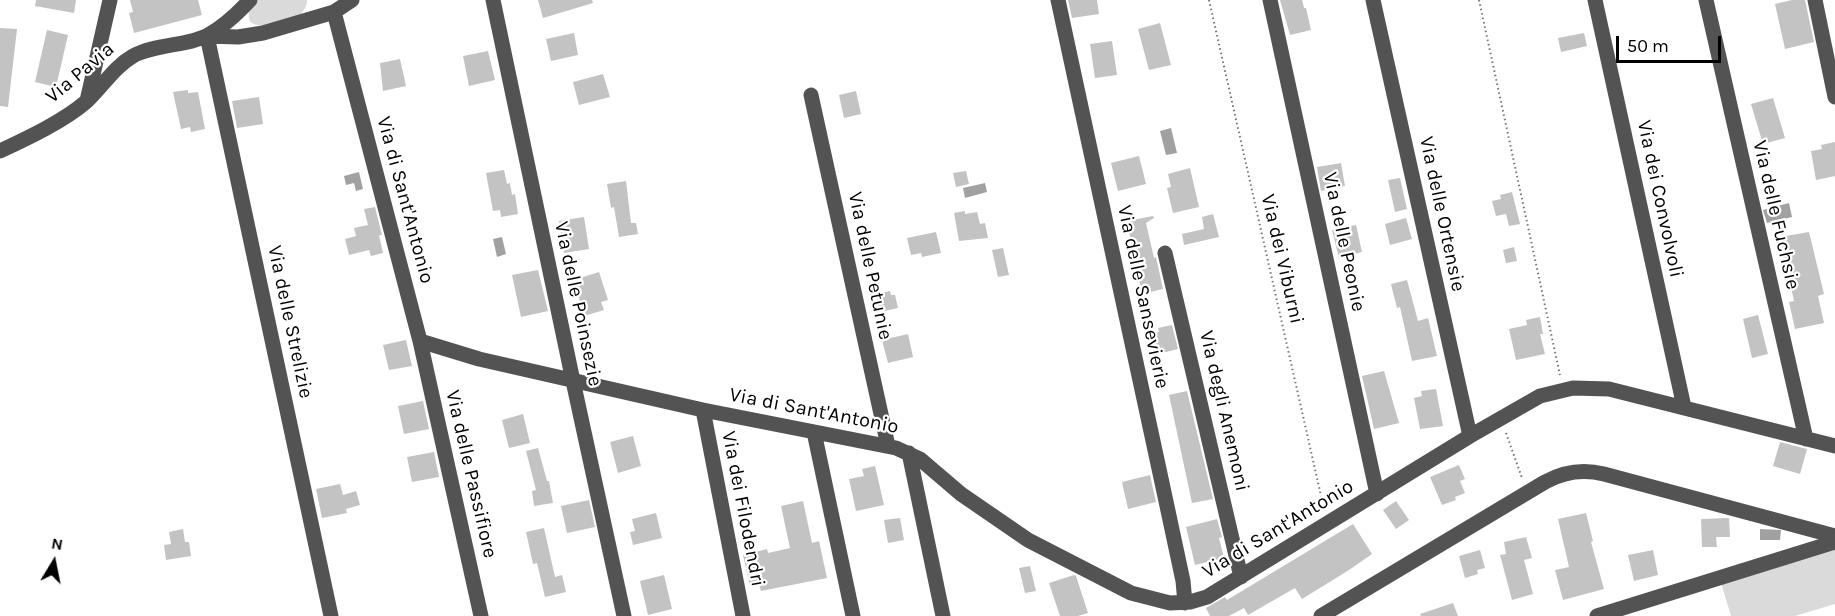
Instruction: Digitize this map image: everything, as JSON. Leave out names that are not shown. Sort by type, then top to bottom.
[{"type":"street","points":[[87,101],[110,0]]},
{"type":"street","name":"Via Pavia","points":[[0,151],[60,119],[87,101],[113,72],[136,55],[207,36],[250,0]]},
{"type":"street","points":[[321,0],[334,12]]},
{"type":"street","points":[[207,36],[256,35],[334,12],[352,0]]},
{"type":"street","name":"Via delle Poinsezie","points":[[493,0],[624,616]]},
{"type":"street","name":"Via delle Sansevierie","points":[[1058,0],[1183,582],[1185,603]]},
{"type":"street","name":"Via delle Peonie","points":[[1270,0],[1377,494]]},
{"type":"street","name":"Via delle Ortensie","points":[[1373,0],[1470,436]]},
{"type":"street","name":"Via dei Convolvoli","points":[[1596,0],[1684,407]]},
{"type":"street","name":"Via delle Fuchsie","points":[[1706,0],[1806,439]]},
{"type":"street","points":[[1815,0],[1835,97]]},
{"type":"street","name":"Via di Sant'Antonio","points":[[334,12],[420,340],[479,358],[573,381],[703,410],[888,446],[909,453],[923,461],[974,504],[1038,546],[1138,596],[1170,603],[1185,603],[1207,597],[1470,436],[1540,396],[1564,389],[1593,387],[1609,389],[1835,446]]},
{"type":"street","name":"Via delle Strelizie","points":[[207,36],[331,616]]},
{"type":"street","name":"Via delle Petunie","points":[[811,95],[888,446]]},
{"type":"street","name":"Via degli Anemoni","points":[[1165,253],[1241,577]]},
{"type":"street","name":"Via delle Passifiore","points":[[420,340],[481,616]]},
{"type":"street","name":"Via dei Filodendri","points":[[703,410],[742,616]]},
{"type":"street","points":[[814,432],[853,616]]},
{"type":"street","points":[[909,453],[943,616]]},
{"type":"street","points":[[1321,616],[1527,492],[1562,475],[1580,472],[1599,473],[1835,536]]},
{"type":"street","points":[[1597,616],[1835,542]]},
{"type":"path","name":"Via dei Viburni","points":[[1209,0],[1327,524]]},
{"type":"path","points":[[1479,0],[1564,389]]},
{"type":"path","points":[[1501,419],[1527,492]]},
{"type":"shaded area","points":[[256,0],[307,0],[305,8],[293,20],[265,26],[250,22],[249,10]]},
{"type":"shaded area","points":[[1171,128],[1177,153],[1166,155],[1160,131]]},
{"type":"shaded area","points":[[359,172],[363,189],[356,191],[354,183],[346,185],[344,176]]},
{"type":"shaded area","points":[[985,183],[987,192],[965,198],[963,188]]},
{"type":"shaded area","points":[[1789,203],[1792,217],[1767,223],[1763,210]]},
{"type":"shaded area","points":[[502,237],[506,254],[497,257],[493,239]]},
{"type":"shaded area","points":[[1760,529],[1781,530],[1780,540],[1760,540]]},
{"type":"shaded area","points":[[1835,546],[1835,604],[1795,616],[1731,616],[1721,583]]},
{"type":"building","points":[[36,0],[76,0],[74,13],[35,6]]},
{"type":"building","points":[[130,0],[198,0],[202,15],[134,33],[129,13],[133,12]]},
{"type":"building","points":[[538,0],[592,0],[593,3],[543,18]]},
{"type":"building","points":[[1068,0],[1097,0],[1099,14],[1072,18]]},
{"type":"building","points":[[1280,0],[1302,0],[1311,30],[1290,35]]},
{"type":"building","points":[[1805,0],[1814,42],[1785,49],[1775,4]]},
{"type":"building","points":[[1160,23],[1171,65],[1149,70],[1138,29]]},
{"type":"building","points":[[0,28],[17,29],[8,107],[0,106]]},
{"type":"building","points":[[47,30],[68,35],[56,87],[35,82]]},
{"type":"building","points":[[574,33],[578,55],[551,61],[546,39]]},
{"type":"building","points":[[1584,33],[1587,46],[1561,52],[1558,38]]},
{"type":"building","points":[[1112,41],[1117,75],[1095,78],[1090,44]]},
{"type":"building","points":[[488,51],[495,80],[469,86],[463,56]]},
{"type":"building","points":[[400,59],[406,86],[383,91],[380,63]]},
{"type":"building","points":[[603,74],[610,97],[579,105],[573,82]]},
{"type":"building","points":[[188,90],[188,93],[198,92],[205,129],[191,132],[190,127],[181,129],[173,92]]},
{"type":"building","points":[[856,91],[861,114],[844,118],[839,95]]},
{"type":"building","points":[[259,97],[263,124],[237,128],[232,101]]},
{"type":"building","points":[[1773,98],[1785,138],[1763,144],[1751,104]]},
{"type":"building","points":[[1835,142],[1835,176],[1816,180],[1811,151],[1822,149],[1821,145]]},
{"type":"building","points":[[1139,156],[1146,184],[1118,191],[1111,163]]},
{"type":"building","points":[[1341,163],[1345,186],[1321,191],[1317,167]]},
{"type":"building","points":[[1190,168],[1199,207],[1173,213],[1167,188],[1171,187],[1168,174]]},
{"type":"building","points":[[504,170],[512,195],[515,194],[518,214],[501,217],[500,210],[493,211],[486,173]]},
{"type":"building","points":[[966,171],[969,184],[956,187],[953,173]]},
{"type":"building","points":[[1400,178],[1407,209],[1395,212],[1388,180]]},
{"type":"building","points":[[626,181],[631,223],[636,223],[638,234],[619,237],[607,184]]},
{"type":"building","points":[[1512,192],[1520,224],[1509,226],[1506,214],[1496,216],[1492,201],[1501,199],[1500,195]]},
{"type":"building","points":[[375,207],[382,235],[379,235],[383,253],[371,256],[369,250],[349,255],[345,239],[356,236],[354,228],[368,225],[364,209]]},
{"type":"building","points":[[965,211],[965,214],[977,212],[980,224],[985,223],[988,238],[959,241],[954,213]]},
{"type":"building","points":[[1213,214],[1219,237],[1184,245],[1182,234],[1204,229],[1202,217]]},
{"type":"building","points":[[1153,216],[1154,218],[1146,223],[1163,289],[1142,294],[1129,232],[1125,235],[1122,222]]},
{"type":"building","points":[[584,217],[589,249],[564,253],[559,221]]},
{"type":"building","points":[[1406,218],[1412,239],[1390,245],[1385,224]]},
{"type":"building","points":[[1356,225],[1362,252],[1339,258],[1332,230]]},
{"type":"building","points":[[936,232],[941,253],[922,257],[921,253],[911,255],[907,238]]},
{"type":"building","points":[[1809,232],[1824,294],[1818,296],[1824,323],[1795,329],[1789,302],[1794,301],[1780,237]]},
{"type":"building","points":[[1514,247],[1517,261],[1506,263],[1503,250]]},
{"type":"building","points":[[1003,248],[1009,275],[998,277],[992,250]]},
{"type":"building","points":[[538,270],[548,311],[521,317],[512,275]]},
{"type":"building","points":[[599,272],[608,300],[601,302],[604,310],[584,316],[574,280]]},
{"type":"building","points":[[1407,280],[1418,321],[1428,318],[1437,356],[1412,361],[1400,307],[1397,308],[1391,284]]},
{"type":"building","points":[[890,291],[891,295],[895,295],[898,308],[880,312],[876,294]]},
{"type":"building","points":[[1758,315],[1768,354],[1752,358],[1743,319]]},
{"type":"building","points":[[1540,317],[1543,334],[1540,334],[1545,354],[1516,360],[1509,329],[1527,325],[1526,320]]},
{"type":"building","points":[[1172,325],[1178,349],[1154,355],[1150,334],[1159,332],[1158,328]]},
{"type":"building","points":[[908,334],[913,357],[888,363],[882,340]]},
{"type":"building","points":[[406,340],[412,366],[389,370],[383,345]]},
{"type":"building","points":[[1384,371],[1399,423],[1374,429],[1362,376]]},
{"type":"building","points":[[1436,389],[1443,426],[1420,429],[1414,398],[1422,396],[1421,391]]},
{"type":"building","points":[[1187,391],[1213,499],[1192,503],[1169,395]]},
{"type":"building","points":[[423,401],[429,429],[404,434],[398,406]]},
{"type":"building","points":[[523,414],[530,443],[509,448],[502,420]]},
{"type":"building","points":[[633,436],[641,466],[618,473],[610,442]]},
{"type":"building","points":[[1780,442],[1807,449],[1800,474],[1773,466]]},
{"type":"building","points":[[538,448],[547,481],[549,481],[553,503],[534,506],[532,491],[536,490],[526,451]]},
{"type":"building","points":[[434,452],[439,477],[412,482],[407,457]]},
{"type":"building","points":[[1459,465],[1465,479],[1460,481],[1465,493],[1455,497],[1456,500],[1442,505],[1430,477]]},
{"type":"building","points":[[875,466],[884,505],[856,511],[849,479],[864,476],[862,469]]},
{"type":"building","points":[[1150,475],[1156,502],[1128,509],[1122,482]]},
{"type":"building","points":[[340,484],[343,495],[356,491],[360,505],[346,509],[347,513],[322,518],[316,489]]},
{"type":"building","points":[[589,500],[595,527],[567,533],[561,506]]},
{"type":"building","points":[[803,501],[812,543],[819,541],[827,578],[761,591],[759,584],[750,586],[743,555],[767,549],[768,553],[790,548],[781,506]]},
{"type":"building","points":[[1396,501],[1409,520],[1396,529],[1383,510]]},
{"type":"building","points":[[656,513],[662,538],[633,545],[630,532],[635,531],[632,519]]},
{"type":"building","points":[[1586,513],[1593,541],[1591,542],[1604,589],[1563,600],[1555,570],[1569,567],[1558,519]]},
{"type":"building","points":[[900,518],[904,540],[888,543],[884,520]]},
{"type":"building","points":[[1729,518],[1730,537],[1716,537],[1717,547],[1702,547],[1701,519]]},
{"type":"building","points":[[1217,519],[1224,558],[1195,565],[1186,527]]},
{"type":"building","points":[[1353,524],[1372,554],[1349,570],[1302,599],[1295,588],[1248,615],[1244,608],[1229,616],[1210,616],[1206,608],[1225,597],[1227,600]]},
{"type":"building","points":[[544,528],[555,577],[562,575],[566,592],[545,597],[537,563],[533,564],[526,532]]},
{"type":"building","points":[[183,529],[185,542],[189,542],[191,556],[166,560],[164,545],[171,544],[169,532]]},
{"type":"building","points":[[1526,537],[1532,558],[1524,560],[1533,594],[1512,600],[1500,555],[1506,554],[1504,542]]},
{"type":"building","points":[[1480,550],[1485,568],[1477,570],[1478,574],[1465,578],[1459,556]]},
{"type":"building","points":[[1653,550],[1658,575],[1634,581],[1628,555]]},
{"type":"building","points":[[1030,566],[1036,591],[1025,593],[1019,568]]},
{"type":"building","points":[[664,575],[672,609],[648,615],[640,581]]},
{"type":"building","points":[[1074,575],[1088,613],[1078,616],[1060,616],[1049,583]]},
{"type":"building","points":[[1453,603],[1458,616],[1421,616],[1420,614]]}]
